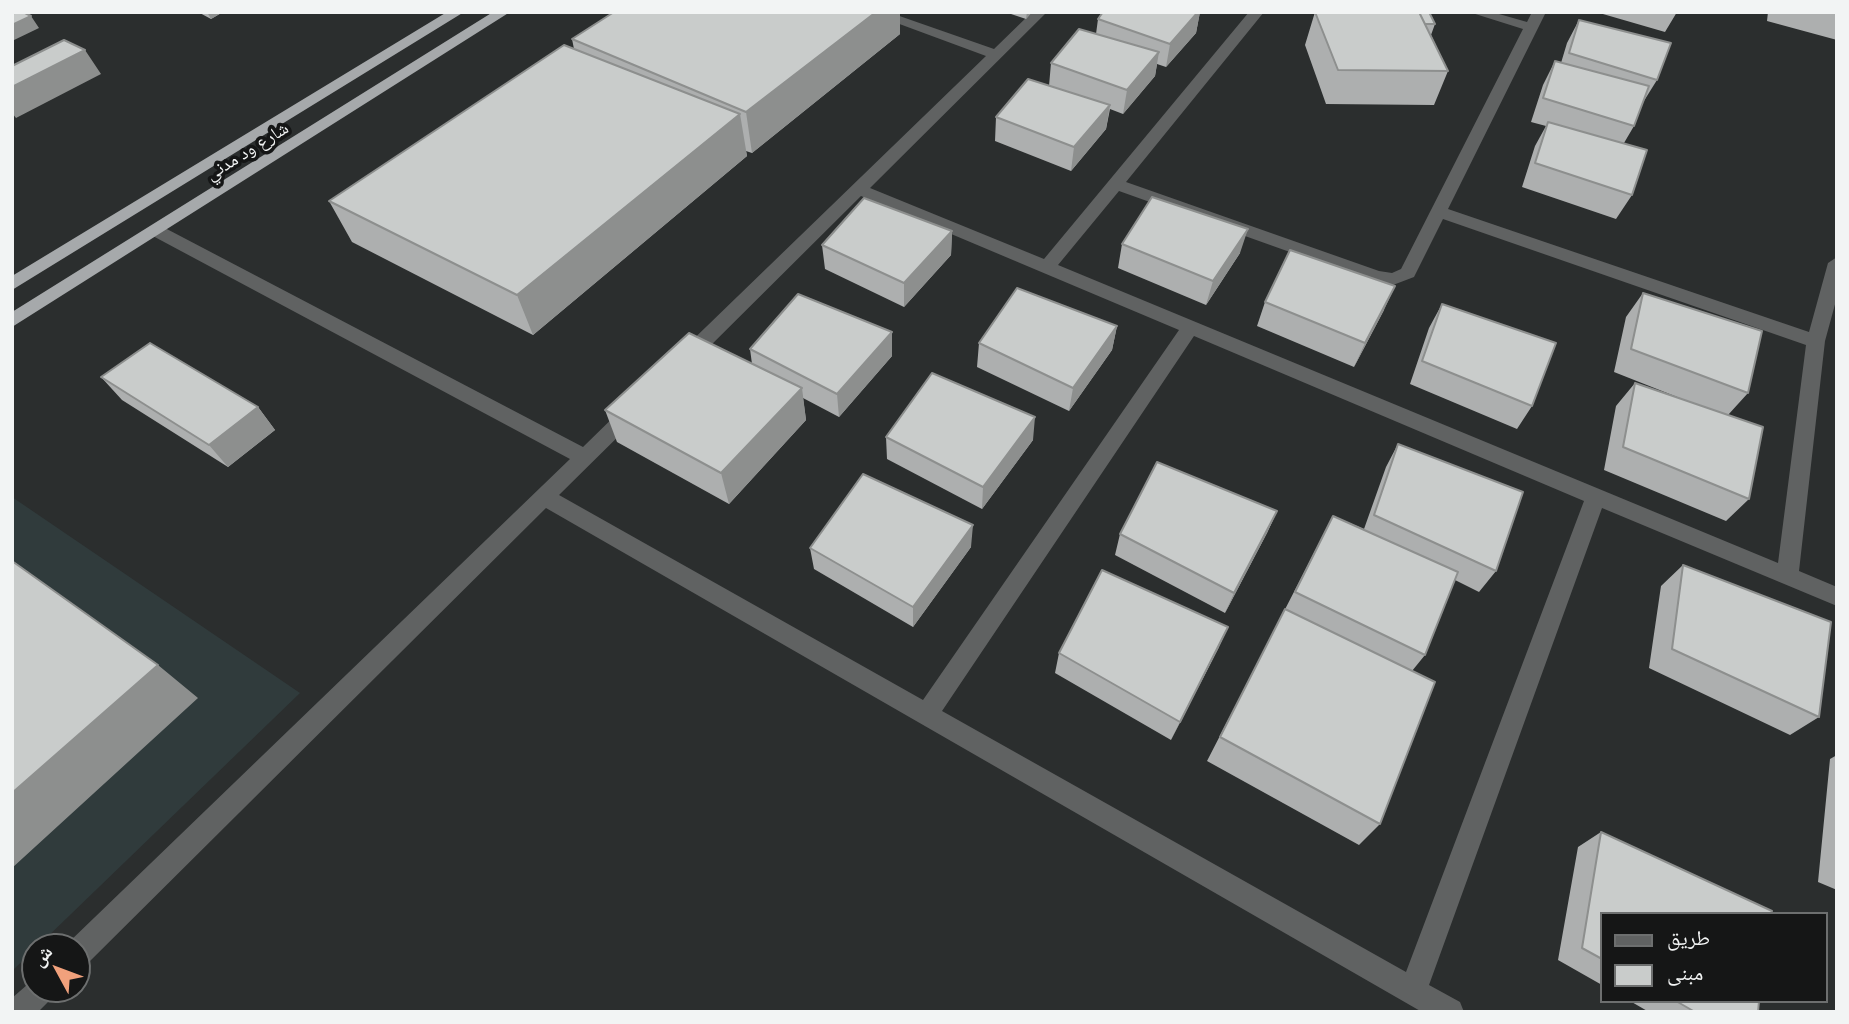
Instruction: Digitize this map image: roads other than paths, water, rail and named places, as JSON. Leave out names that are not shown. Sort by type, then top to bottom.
[{"type":"highway","name":"شارع ود مدني","points":[[12,284],[457,12]]},
{"type":"highway","name":"شارع ود مدني","points":[[12,321],[503,12]]},
{"type":"street","points":[[874,12],[996,55]]},
{"type":"street","points":[[673,371],[1040,12]]},
{"type":"street","points":[[1047,267],[1257,12]]},
{"type":"street","points":[[1476,12],[1530,27]]},
{"type":"street","points":[[1116,184],[1377,277],[1393,279],[1408,273],[1539,12]]},
{"type":"street","points":[[859,189],[1837,597]]},
{"type":"street","points":[[1439,212],[1816,341]]},
{"type":"street","points":[[157,231],[585,457]]},
{"type":"street","points":[[1787,576],[1816,341],[1837,263]]},
{"type":"street","points":[[926,715],[1191,327]]},
{"type":"street","points":[[91,940],[643,400]]},
{"type":"street","points":[[544,497],[1450,1012]]},
{"type":"street","points":[[1413,991],[1596,497]]}]
